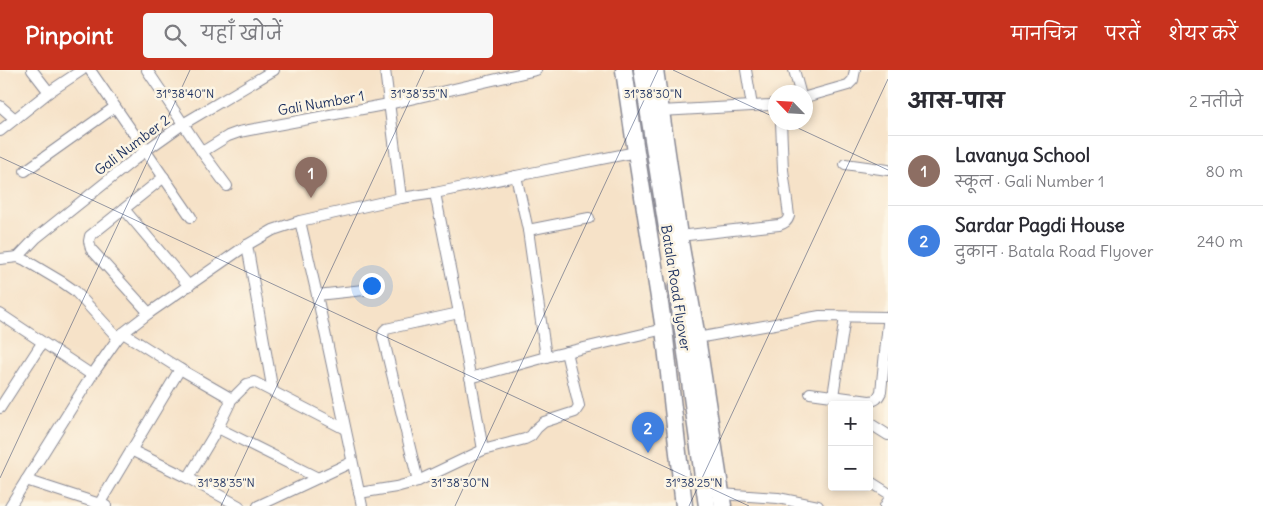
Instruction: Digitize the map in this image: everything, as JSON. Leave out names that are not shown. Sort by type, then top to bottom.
[{"type":"main road","points":[[624,70],[664,329],[684,506]]},
{"type":"main road","name":"Batala Road Flyover","points":[[642,70],[654,155],[678,292],[707,506]]},
{"type":"main road","points":[[655,70],[679,236],[722,500]]},
{"type":"street","points":[[32,70],[49,92]]},
{"type":"street","points":[[0,131],[49,92],[82,70]]},
{"type":"street","points":[[90,70],[191,217]]},
{"type":"street","points":[[146,70],[227,186]]},
{"type":"street","name":"Gali Number 2","points":[[18,257],[36,238],[145,151],[183,124],[274,70]]},
{"type":"street","points":[[385,70],[401,198]]},
{"type":"street","name":"Gali Number 1","points":[[202,152],[228,136],[239,132],[389,104],[536,70]]},
{"type":"street","points":[[746,70],[752,106]]},
{"type":"street","points":[[794,70],[798,85]]},
{"type":"street","points":[[813,95],[848,85],[854,80],[856,70]]},
{"type":"street","points":[[661,112],[768,104]]},
{"type":"street","points":[[0,106],[15,119]]},
{"type":"street","points":[[25,171],[115,107]]},
{"type":"street","points":[[679,236],[779,225],[788,220],[781,130]]},
{"type":"street","points":[[10,506],[92,375],[120,336],[149,313],[247,245],[273,230],[300,220],[401,198],[435,193],[636,152]]},
{"type":"street","points":[[845,164],[888,170]]},
{"type":"street","points":[[149,313],[91,248],[89,240],[90,236],[164,176]]},
{"type":"street","points":[[516,176],[528,230],[546,357]]},
{"type":"street","points":[[435,193],[459,313],[482,450]]},
{"type":"street","points":[[124,209],[188,286]]},
{"type":"street","points":[[528,230],[589,218]]},
{"type":"street","points":[[300,220],[318,295],[362,506]]},
{"type":"street","points":[[247,245],[273,392]]},
{"type":"street","points":[[0,259],[18,257],[62,282],[75,291],[120,336],[227,396],[230,401]]},
{"type":"street","points":[[318,295],[373,289]]},
{"type":"street","points":[[418,481],[383,334],[386,329],[459,313]]},
{"type":"street","points":[[0,314],[92,375]]},
{"type":"street","points":[[697,338],[820,316],[888,317]]},
{"type":"street","points":[[833,396],[845,317]]},
{"type":"street","points":[[810,393],[869,401],[877,399],[881,392],[888,323]]},
{"type":"street","points":[[470,378],[546,357],[664,329]]},
{"type":"street","points":[[0,408],[42,343]]},
{"type":"street","points":[[359,493],[418,481],[482,450],[525,439],[531,436],[544,422],[577,411],[579,406],[566,352]]},
{"type":"street","points":[[26,480],[101,505],[131,450],[180,369]]},
{"type":"street","points":[[188,478],[218,428],[230,401],[251,382],[345,429]]},
{"type":"street","points":[[873,426],[888,435]]},
{"type":"street","points":[[218,428],[318,478]]},
{"type":"street","points":[[131,450],[239,506]]},
{"type":"street","points":[[258,506],[352,462]]},
{"type":"street","points":[[873,484],[888,493]]},
{"type":"street","points":[[722,500],[779,502],[818,506]]},
{"type":"street","points":[[885,506],[888,501]]},
{"type":"place","name":"Lavanya School","points":[[311,198]]},
{"type":"place","name":"Sardar Pagdi House","points":[[648,453]]}]
